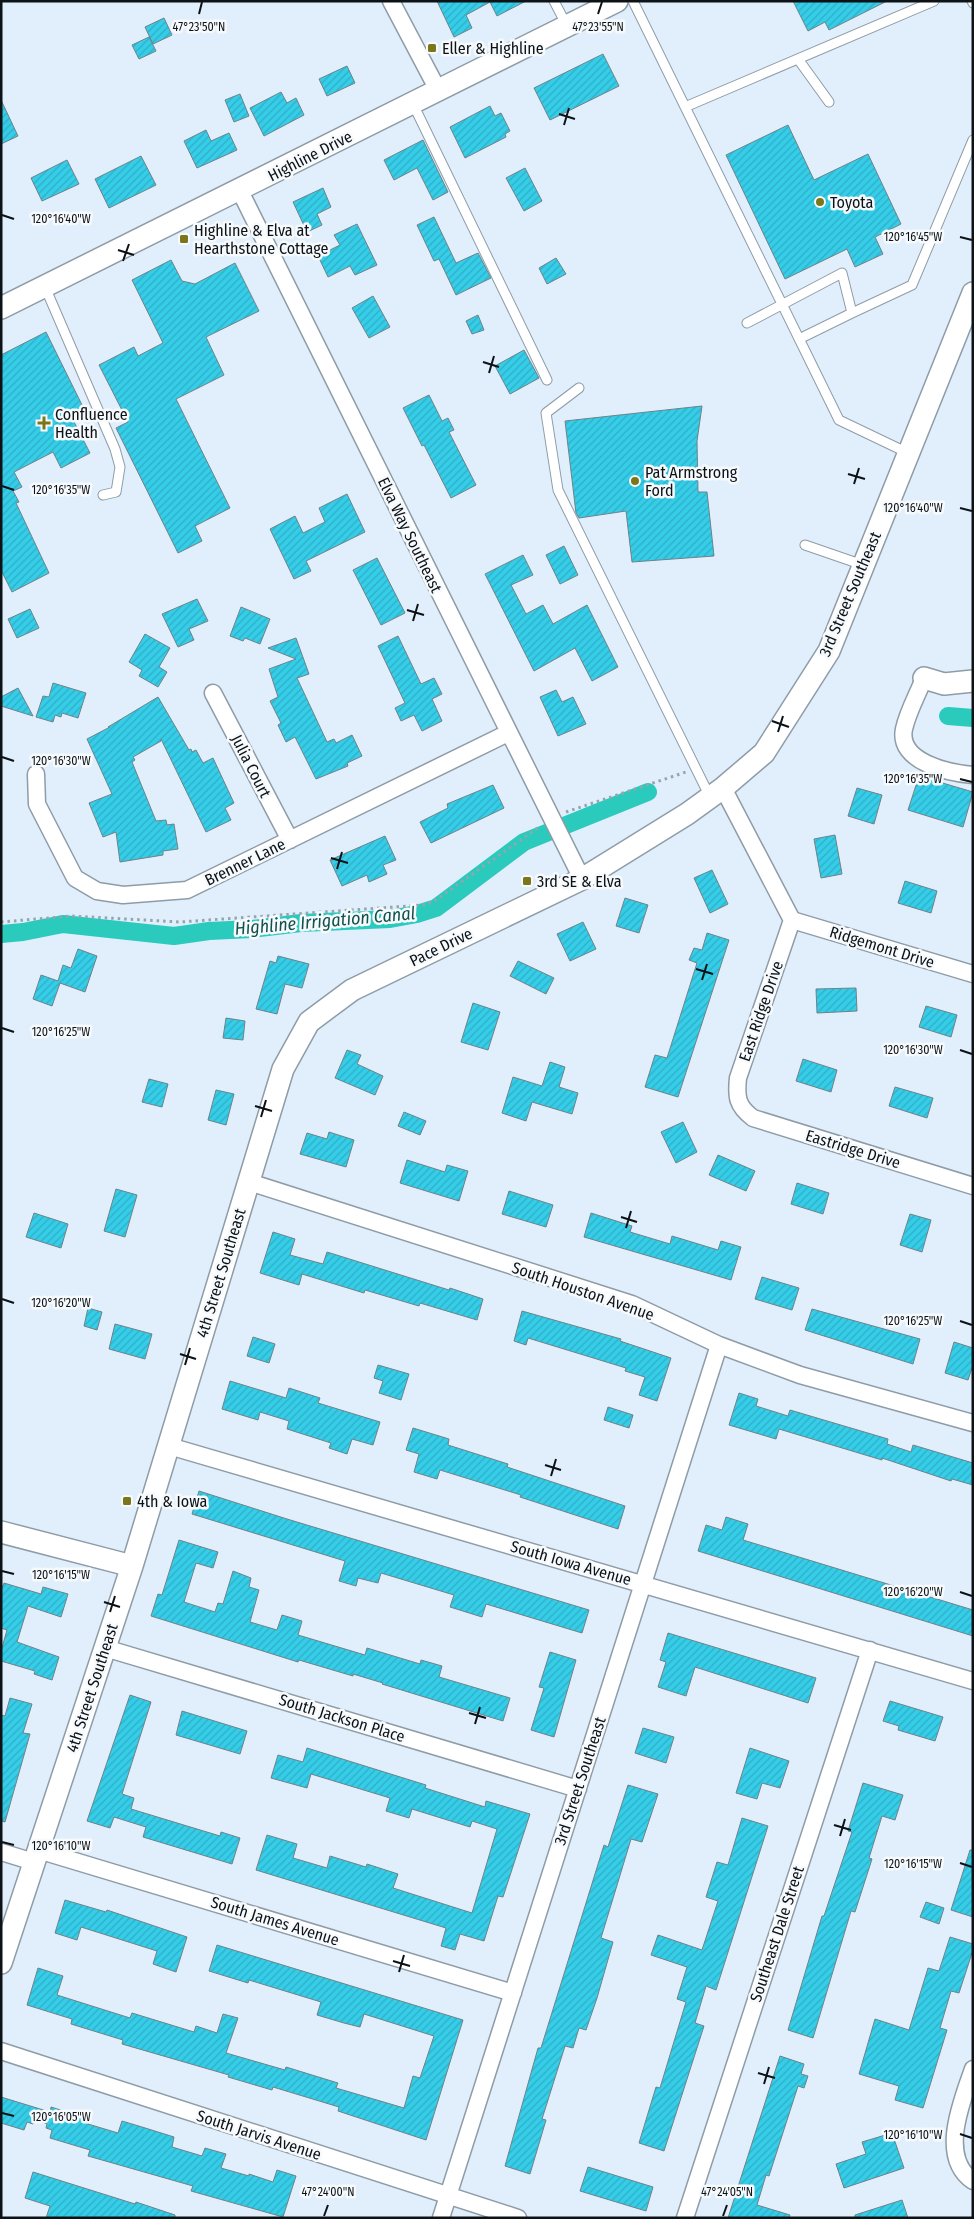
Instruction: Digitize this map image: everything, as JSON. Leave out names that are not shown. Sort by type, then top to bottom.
[{"type":"street","points":[[391,1],[438,92]]},
{"type":"street","name":"Highline Drive","points":[[1,308],[240,191],[617,1]]},
{"type":"street","name":"Elva Way Southeast","points":[[240,191],[582,879]]},
{"type":"street","name":"3rd Street Southeast","points":[[717,792],[764,752],[829,651],[908,453],[962,330],[973,293]]},
{"type":"street","points":[[973,681],[944,684],[924,678],[904,730],[909,751],[921,761],[962,774],[973,775]]},
{"type":"street","name":"Julia Court","points":[[213,693],[290,840]]},
{"type":"street","name":"Brenner Lane","points":[[36,774],[36,804],[75,878],[97,892],[123,896],[187,890],[508,733]]},
{"type":"street","points":[[717,792],[792,920]]},
{"type":"street","name":"Pace Drive","points":[[249,1182],[283,1069],[310,1022],[352,990],[582,879],[687,814],[717,792]]},
{"type":"street","name":"Ridgemont Drive","points":[[792,920],[973,974]]},
{"type":"street","name":"East Ridge Drive","points":[[740,1103],[736,1095],[738,1078],[792,920]]},
{"type":"street","name":"Eastridge Drive","points":[[740,1103],[743,1110],[753,1118],[973,1186]]},
{"type":"street","name":"South Houston Avenue","points":[[249,1182],[632,1304],[720,1345],[800,1375],[973,1423]]},
{"type":"street","name":"4th Street Southeast","points":[[1,1963],[132,1566],[249,1182]]},
{"type":"street","name":"3rd Street Southeast","points":[[441,2218],[720,1345]]},
{"type":"street","name":"South Iowa Avenue","points":[[169,1446],[973,1681]]},
{"type":"street","points":[[1,1532],[132,1566]]},
{"type":"street","name":"South Jackson Place","points":[[105,1648],[578,1789]]},
{"type":"street","name":"Southeast Dale Street","points":[[685,2218],[870,1650]]},
{"type":"street","name":"South James Avenue","points":[[1,1852],[36,1856],[513,1993]]},
{"type":"street","name":"South Jarvis Avenue","points":[[1,2051],[518,2218]]},
{"type":"street","points":[[973,2069],[956,2119],[955,2151],[963,2175],[973,2182]]},
{"type":"lane","points":[[554,1],[567,26]]},
{"type":"lane","points":[[633,1],[839,420],[908,453]]},
{"type":"lane","points":[[685,107],[934,1]]},
{"type":"lane","points":[[798,59],[829,102]]},
{"type":"lane","points":[[413,104],[547,380]]},
{"type":"lane","points":[[799,339],[912,285],[973,140]]},
{"type":"lane","points":[[747,323],[842,273],[852,313]]},
{"type":"lane","points":[[45,287],[115,449],[120,467],[116,492],[103,496]]},
{"type":"lane","points":[[580,388],[546,413],[558,490],[696,768],[717,792]]},
{"type":"lane","points":[[805,545],[864,565]]},
{"type":"path","points":[[1,922],[72,916],[180,922],[422,905],[433,902],[551,819],[567,811],[696,768]]},
{"type":"building","points":[[437,1],[526,1],[497,16],[490,2],[466,15],[472,28],[454,37]]},
{"type":"building","points":[[793,1],[887,1],[829,30],[825,22],[808,31]]},
{"type":"building","points":[[164,18],[172,35],[153,44],[145,27]]},
{"type":"building","points":[[149,37],[156,51],[139,59],[132,45]]},
{"type":"building","points":[[603,54],[619,86],[550,120],[534,88]]},
{"type":"building","points":[[347,66],[355,83],[327,96],[319,79]]},
{"type":"building","points":[[281,92],[287,103],[296,98],[304,115],[264,136],[250,108]]},
{"type":"building","points":[[240,94],[249,116],[234,122],[225,100]]},
{"type":"building","points":[[1,100],[18,136],[1,144]]},
{"type":"building","points":[[490,106],[495,116],[501,113],[510,131],[505,134],[506,137],[465,158],[450,127]]},
{"type":"building","name":"Toyota","points":[[788,125],[814,180],[868,154],[901,224],[875,237],[883,254],[855,267],[847,249],[785,279],[726,155]]},
{"type":"building","points":[[206,130],[211,141],[229,133],[237,150],[197,168],[184,141]]},
{"type":"building","points":[[423,140],[448,192],[433,200],[417,168],[394,180],[384,160]]},
{"type":"building","points":[[141,156],[156,185],[109,208],[95,179]]},
{"type":"building","points":[[67,160],[79,184],[42,201],[31,178]]},
{"type":"building","points":[[525,168],[542,201],[524,211],[506,178]]},
{"type":"building","points":[[323,188],[331,207],[317,214],[322,225],[307,232],[293,202]]},
{"type":"building","points":[[434,217],[456,263],[478,253],[491,278],[456,295],[439,259],[434,261],[417,225]]},
{"type":"building","points":[[357,224],[377,265],[355,275],[350,266],[328,277],[318,256],[340,245],[334,235]]},
{"type":"building","points":[[556,258],[566,274],[547,284],[539,268]]},
{"type":"building","points":[[171,260],[182,281],[195,284],[235,263],[259,311],[206,337],[224,375],[176,399],[230,508],[195,526],[202,541],[178,553],[116,428],[128,422],[99,365],[134,347],[138,356],[163,343],[132,280]]},
{"type":"building","points":[[373,296],[390,327],[369,338],[352,308]]},
{"type":"building","points":[[478,315],[484,330],[472,334],[466,321]]},
{"type":"building","name":"Confluence Health","points":[[46,332],[84,409],[71,416],[90,453],[61,468],[53,452],[14,472],[22,487],[13,491],[19,502],[16,503],[49,573],[12,592],[1,570],[1,355]]},
{"type":"building","points":[[524,350],[539,378],[510,394],[495,366]]},
{"type":"building","points":[[429,395],[442,421],[448,418],[454,430],[449,432],[476,485],[451,498],[403,408]]},
{"type":"building","name":"Pat Armstrong Ford","points":[[702,406],[697,441],[698,492],[707,492],[714,556],[632,562],[626,511],[579,518],[576,513],[565,421]]},
{"type":"building","points":[[347,494],[365,532],[306,561],[311,571],[294,579],[270,529],[295,516],[303,533],[325,522],[319,508]]},
{"type":"building","points":[[564,546],[578,575],[560,584],[546,555]]},
{"type":"building","points":[[523,555],[533,575],[511,585],[526,614],[543,605],[553,624],[587,605],[618,667],[592,681],[575,648],[534,671],[485,574]]},
{"type":"building","points":[[377,558],[405,613],[381,625],[353,570]]},
{"type":"building","points":[[197,599],[208,621],[189,629],[194,640],[178,647],[162,614]]},
{"type":"building","points":[[241,607],[270,619],[260,644],[245,638],[243,641],[230,636]]},
{"type":"building","points":[[30,609],[39,628],[17,638],[8,619]]},
{"type":"building","points":[[145,634],[170,648],[159,667],[167,672],[158,687],[139,676],[142,670],[129,662]]},
{"type":"building","points":[[398,636],[421,684],[434,678],[442,694],[432,699],[442,721],[422,731],[414,715],[401,721],[395,708],[405,703],[378,646]]},
{"type":"building","points":[[296,638],[309,674],[297,678],[327,742],[334,739],[336,743],[352,735],[362,756],[347,763],[348,766],[316,779],[295,737],[286,742],[278,725],[281,723],[270,701],[278,697],[269,669],[296,659],[268,648]]},
{"type":"building","points":[[53,683],[86,693],[78,718],[62,713],[61,717],[55,715],[53,722],[36,717],[43,696],[49,697]]},
{"type":"building","points":[[18,688],[33,716],[1,706],[1,697]]},
{"type":"building","points":[[556,690],[562,702],[573,697],[586,724],[558,736],[540,697]]},
{"type":"building","points":[[158,697],[189,750],[191,749],[192,752],[196,750],[203,763],[213,758],[234,803],[225,808],[231,820],[206,832],[161,739],[161,741],[133,757],[135,760],[132,762],[156,821],[166,820],[167,825],[174,824],[178,849],[163,851],[163,855],[120,862],[116,832],[103,837],[89,803],[112,794],[87,739]]},
{"type":"building","points":[[919,776],[973,792],[963,827],[908,810]]},
{"type":"building","points":[[493,785],[504,808],[431,843],[420,822],[448,808],[447,804]]},
{"type":"building","points":[[857,788],[882,795],[874,824],[848,816]]},
{"type":"building","points":[[835,835],[842,874],[821,878],[814,839]]},
{"type":"building","points":[[385,836],[396,860],[383,865],[387,874],[369,882],[367,875],[342,886],[330,860]]},
{"type":"building","points":[[712,870],[728,904],[710,913],[694,878]]},
{"type":"building","points":[[905,881],[937,891],[931,913],[898,903]]},
{"type":"building","points":[[625,898],[648,905],[639,933],[616,926]]},
{"type":"building","points":[[583,922],[596,949],[570,961],[557,934]]},
{"type":"building","points":[[707,933],[729,940],[678,1097],[645,1087],[655,1055],[667,1058],[697,963],[689,960],[694,948],[702,950]]},
{"type":"building","points":[[78,949],[97,956],[85,992],[60,983],[52,1006],[33,999],[41,975],[58,981],[63,965],[71,968]]},
{"type":"building","points":[[278,956],[309,964],[302,988],[285,984],[277,1014],[256,1009],[270,961],[276,963]]},
{"type":"building","points":[[518,961],[554,978],[546,994],[510,976]]},
{"type":"building","points":[[856,988],[857,1011],[817,1013],[816,989]]},
{"type":"building","points":[[473,1003],[500,1012],[488,1050],[461,1042]]},
{"type":"building","points":[[926,1006],[957,1015],[951,1037],[919,1027]]},
{"type":"building","points":[[226,1018],[245,1021],[243,1040],[223,1038]]},
{"type":"building","points":[[347,1050],[361,1055],[357,1064],[383,1076],[375,1095],[335,1078]]},
{"type":"building","points":[[803,1059],[837,1070],[831,1092],[796,1081]]},
{"type":"building","points":[[550,1062],[565,1067],[559,1087],[578,1093],[572,1114],[532,1102],[526,1121],[502,1113],[513,1077],[542,1086]]},
{"type":"building","points":[[149,1079],[168,1084],[162,1107],[142,1102]]},
{"type":"building","points":[[895,1087],[933,1098],[927,1118],[889,1106]]},
{"type":"building","points":[[216,1090],[234,1094],[226,1125],[208,1120]]},
{"type":"building","points":[[404,1112],[426,1121],[420,1135],[398,1126]]},
{"type":"building","points":[[683,1122],[697,1152],[676,1163],[661,1132]]},
{"type":"building","points":[[329,1132],[354,1140],[346,1167],[300,1154],[307,1133],[327,1139]]},
{"type":"building","points":[[718,1155],[755,1171],[746,1191],[709,1175]]},
{"type":"building","points":[[407,1160],[445,1172],[447,1165],[468,1171],[459,1201],[400,1183]]},
{"type":"building","points":[[797,1183],[829,1193],[823,1214],[791,1204]]},
{"type":"building","points":[[116,1189],[137,1195],[125,1237],[104,1231]]},
{"type":"building","points":[[509,1191],[553,1205],[546,1227],[502,1214]]},
{"type":"building","points":[[34,1213],[68,1224],[61,1248],[26,1237]]},
{"type":"building","points":[[591,1213],[632,1226],[630,1232],[670,1244],[672,1236],[718,1250],[721,1241],[741,1247],[731,1280],[584,1237]]},
{"type":"building","points":[[910,1214],[931,1220],[922,1252],[900,1245]]},
{"type":"building","points":[[273,1232],[295,1239],[290,1255],[323,1264],[327,1252],[483,1299],[477,1320],[420,1303],[419,1306],[365,1290],[364,1293],[302,1274],[299,1285],[260,1273]]},
{"type":"building","points":[[762,1277],[799,1288],[792,1310],[755,1299]]},
{"type":"building","points":[[88,1308],[102,1312],[97,1330],[84,1326]]},
{"type":"building","points":[[812,1309],[920,1339],[913,1364],[805,1330]]},
{"type":"building","points":[[522,1311],[621,1339],[620,1341],[671,1358],[657,1401],[639,1395],[645,1377],[625,1371],[626,1368],[528,1338],[526,1345],[514,1341]]},
{"type":"building","points":[[115,1324],[152,1334],[145,1359],[109,1349]]},
{"type":"building","points":[[253,1337],[275,1344],[269,1363],[247,1356]]},
{"type":"building","points":[[954,1342],[973,1348],[973,1365],[968,1380],[945,1373]]},
{"type":"building","points":[[378,1365],[409,1374],[401,1400],[379,1393],[383,1381],[374,1378]]},
{"type":"building","points":[[230,1381],[286,1398],[289,1388],[320,1398],[318,1403],[380,1422],[373,1445],[352,1439],[347,1454],[329,1448],[331,1443],[287,1429],[289,1421],[260,1412],[258,1420],[222,1409]]},
{"type":"building","points":[[739,1393],[758,1399],[756,1406],[788,1416],[790,1410],[888,1439],[887,1444],[911,1452],[913,1445],[973,1463],[973,1485],[952,1479],[951,1481],[882,1458],[882,1460],[779,1429],[776,1439],[729,1425]]},
{"type":"building","points":[[608,1407],[633,1415],[629,1428],[604,1420]]},
{"type":"building","points":[[413,1428],[449,1439],[448,1445],[508,1464],[507,1467],[625,1506],[618,1529],[520,1497],[521,1495],[440,1470],[437,1479],[414,1472],[419,1454],[406,1450]]},
{"type":"building","points":[[199,1491],[589,1610],[582,1633],[486,1604],[482,1617],[450,1607],[454,1595],[381,1573],[378,1583],[358,1578],[356,1586],[339,1581],[345,1561],[192,1514]]},
{"type":"building","points":[[726,1517],[748,1524],[743,1540],[973,1610],[973,1636],[698,1551],[706,1525],[722,1530]]},
{"type":"building","points":[[179,1540],[218,1552],[213,1568],[196,1563],[184,1602],[215,1612],[218,1603],[223,1604],[233,1571],[251,1578],[249,1587],[259,1590],[250,1622],[277,1630],[282,1615],[302,1621],[298,1635],[365,1655],[367,1648],[420,1664],[421,1660],[442,1666],[439,1677],[510,1698],[503,1721],[353,1674],[353,1676],[299,1660],[298,1662],[151,1616],[158,1594],[162,1595]]},
{"type":"building","points":[[4,1583],[41,1594],[43,1587],[68,1594],[61,1617],[28,1606],[17,1642],[59,1657],[52,1680],[34,1674],[35,1671],[1,1661],[1,1651],[7,1630],[1,1628],[1,1590]]},
{"type":"building","points":[[668,1633],[816,1678],[808,1703],[695,1667],[686,1696],[658,1687],[666,1662],[660,1660]]},
{"type":"building","points":[[550,1652],[576,1660],[554,1737],[531,1730],[544,1688],[539,1687]]},
{"type":"building","points":[[130,1695],[151,1702],[122,1794],[134,1798],[131,1809],[220,1836],[221,1832],[240,1838],[232,1864],[143,1837],[146,1827],[114,1817],[110,1828],[87,1821]]},
{"type":"building","points":[[10,1698],[32,1704],[23,1733],[30,1734],[5,1822],[1,1821],[1,1715],[5,1716]]},
{"type":"building","points":[[890,1701],[943,1717],[935,1741],[898,1730],[899,1726],[883,1721]]},
{"type":"building","points":[[182,1711],[247,1731],[240,1754],[176,1735]]},
{"type":"building","points":[[643,1728],[674,1737],[666,1763],[635,1753]]},
{"type":"building","points":[[307,1748],[426,1785],[425,1788],[485,1807],[486,1801],[530,1814],[503,1897],[498,1896],[484,1941],[460,1934],[455,1950],[441,1946],[446,1928],[256,1870],[267,1835],[297,1844],[293,1858],[327,1868],[330,1856],[366,1867],[367,1864],[398,1874],[393,1888],[472,1913],[497,1829],[472,1821],[470,1827],[412,1809],[409,1818],[386,1811],[390,1798],[311,1774],[307,1788],[271,1778],[278,1755],[303,1762]]},
{"type":"building","points":[[750,1748],[789,1761],[780,1788],[762,1783],[757,1799],[736,1793]]},
{"type":"building","points":[[863,1783],[903,1795],[895,1820],[882,1816],[869,1858],[872,1859],[855,1912],[851,1911],[813,2038],[788,2030],[822,1916],[824,1916],[852,1832],[848,1831]]},
{"type":"building","points":[[628,1785],[658,1794],[642,1842],[631,1839],[601,1938],[613,1942],[597,1998],[586,2030],[579,2028],[573,2048],[565,2046],[542,2119],[546,2120],[530,2174],[505,2166],[538,2048],[541,2048],[604,1845],[608,1847]]},
{"type":"building","points":[[742,1818],[768,1826],[716,1990],[706,1986],[695,2023],[704,2026],[664,2151],[639,2143],[656,2087],[660,2088],[686,2002],[677,1999],[687,1967],[651,1955],[658,1935],[702,1950],[718,1901],[706,1897],[717,1862],[728,1865]]},
{"type":"building","points":[[970,1850],[973,1850],[973,1917],[951,1910]]},
{"type":"building","points":[[65,1900],[106,1912],[107,1910],[187,1937],[176,1972],[153,1964],[157,1951],[81,1927],[77,1940],[55,1933]]},
{"type":"building","points":[[926,1902],[944,1908],[939,1924],[920,1917]]},
{"type":"building","points":[[950,1937],[973,1944],[973,1950],[959,1993],[951,1991],[940,2028],[947,2030],[923,2108],[895,2100],[899,2086],[859,2074],[875,2019],[909,2030],[928,1968],[939,1971]]},
{"type":"building","points":[[217,1945],[463,2020],[426,2140],[338,2111],[339,2107],[273,2087],[272,2090],[228,2077],[229,2075],[122,2044],[123,2040],[71,2024],[72,2019],[27,2005],[38,1968],[63,1976],[57,1995],[130,2018],[132,2013],[194,2032],[196,2026],[217,2033],[223,2014],[238,2018],[226,2053],[285,2070],[286,2067],[338,2083],[336,2088],[404,2108],[413,2076],[420,2078],[434,2036],[364,2014],[360,2027],[344,2023],[317,2015],[321,2002],[249,1980],[248,1983],[209,1971]]},
{"type":"building","points":[[780,2056],[804,2064],[801,2074],[808,2076],[804,2088],[798,2086],[769,2176],[766,2175],[757,2205],[790,2215],[789,2218],[728,2218]]},
{"type":"building","points":[[1,2097],[50,2112],[51,2107],[89,2119],[88,2124],[118,2133],[122,2121],[174,2137],[172,2147],[202,2156],[205,2148],[226,2154],[221,2168],[249,2176],[249,2174],[273,2182],[277,2170],[296,2176],[283,2217],[191,2191],[193,2186],[88,2156],[90,2150],[50,2138],[52,2130],[46,2128],[47,2124],[35,2119],[33,2124],[27,2122],[24,2130],[1,2123]]},
{"type":"building","points":[[892,2133],[904,2168],[844,2188],[836,2164],[866,2154],[862,2142]]},
{"type":"building","points":[[588,2167],[653,2187],[646,2211],[580,2191]]},
{"type":"building","points":[[33,2172],[135,2204],[136,2202],[175,2215],[175,2218],[46,2218],[50,2206],[25,2198]]},
{"type":"building","points":[[902,2200],[908,2218],[855,2218],[855,2215]]},
{"type":"waterway","name":"Highline Irrigation Canal","points":[[948,716],[973,718]]},
{"type":"waterway","name":"Highline Irrigation Canal","points":[[1,934],[23,932],[63,924],[174,936],[301,923],[390,919],[417,914],[436,908],[524,842],[648,792]]},
{"type":"place","name":"Eller & Highline","points":[[432,48]]},
{"type":"place","name":"Toyota","points":[[820,202]]},
{"type":"place","name":"Highline & Elva at Hearthstone Cottage","points":[[184,239]]},
{"type":"place","name":"Confluence Health","points":[[44,423]]},
{"type":"place","name":"Pat Armstrong Ford","points":[[635,481]]},
{"type":"place","name":"3rd SE & Elva","points":[[527,881]]},
{"type":"place","name":"4th & Iowa","points":[[127,1501]]}]
